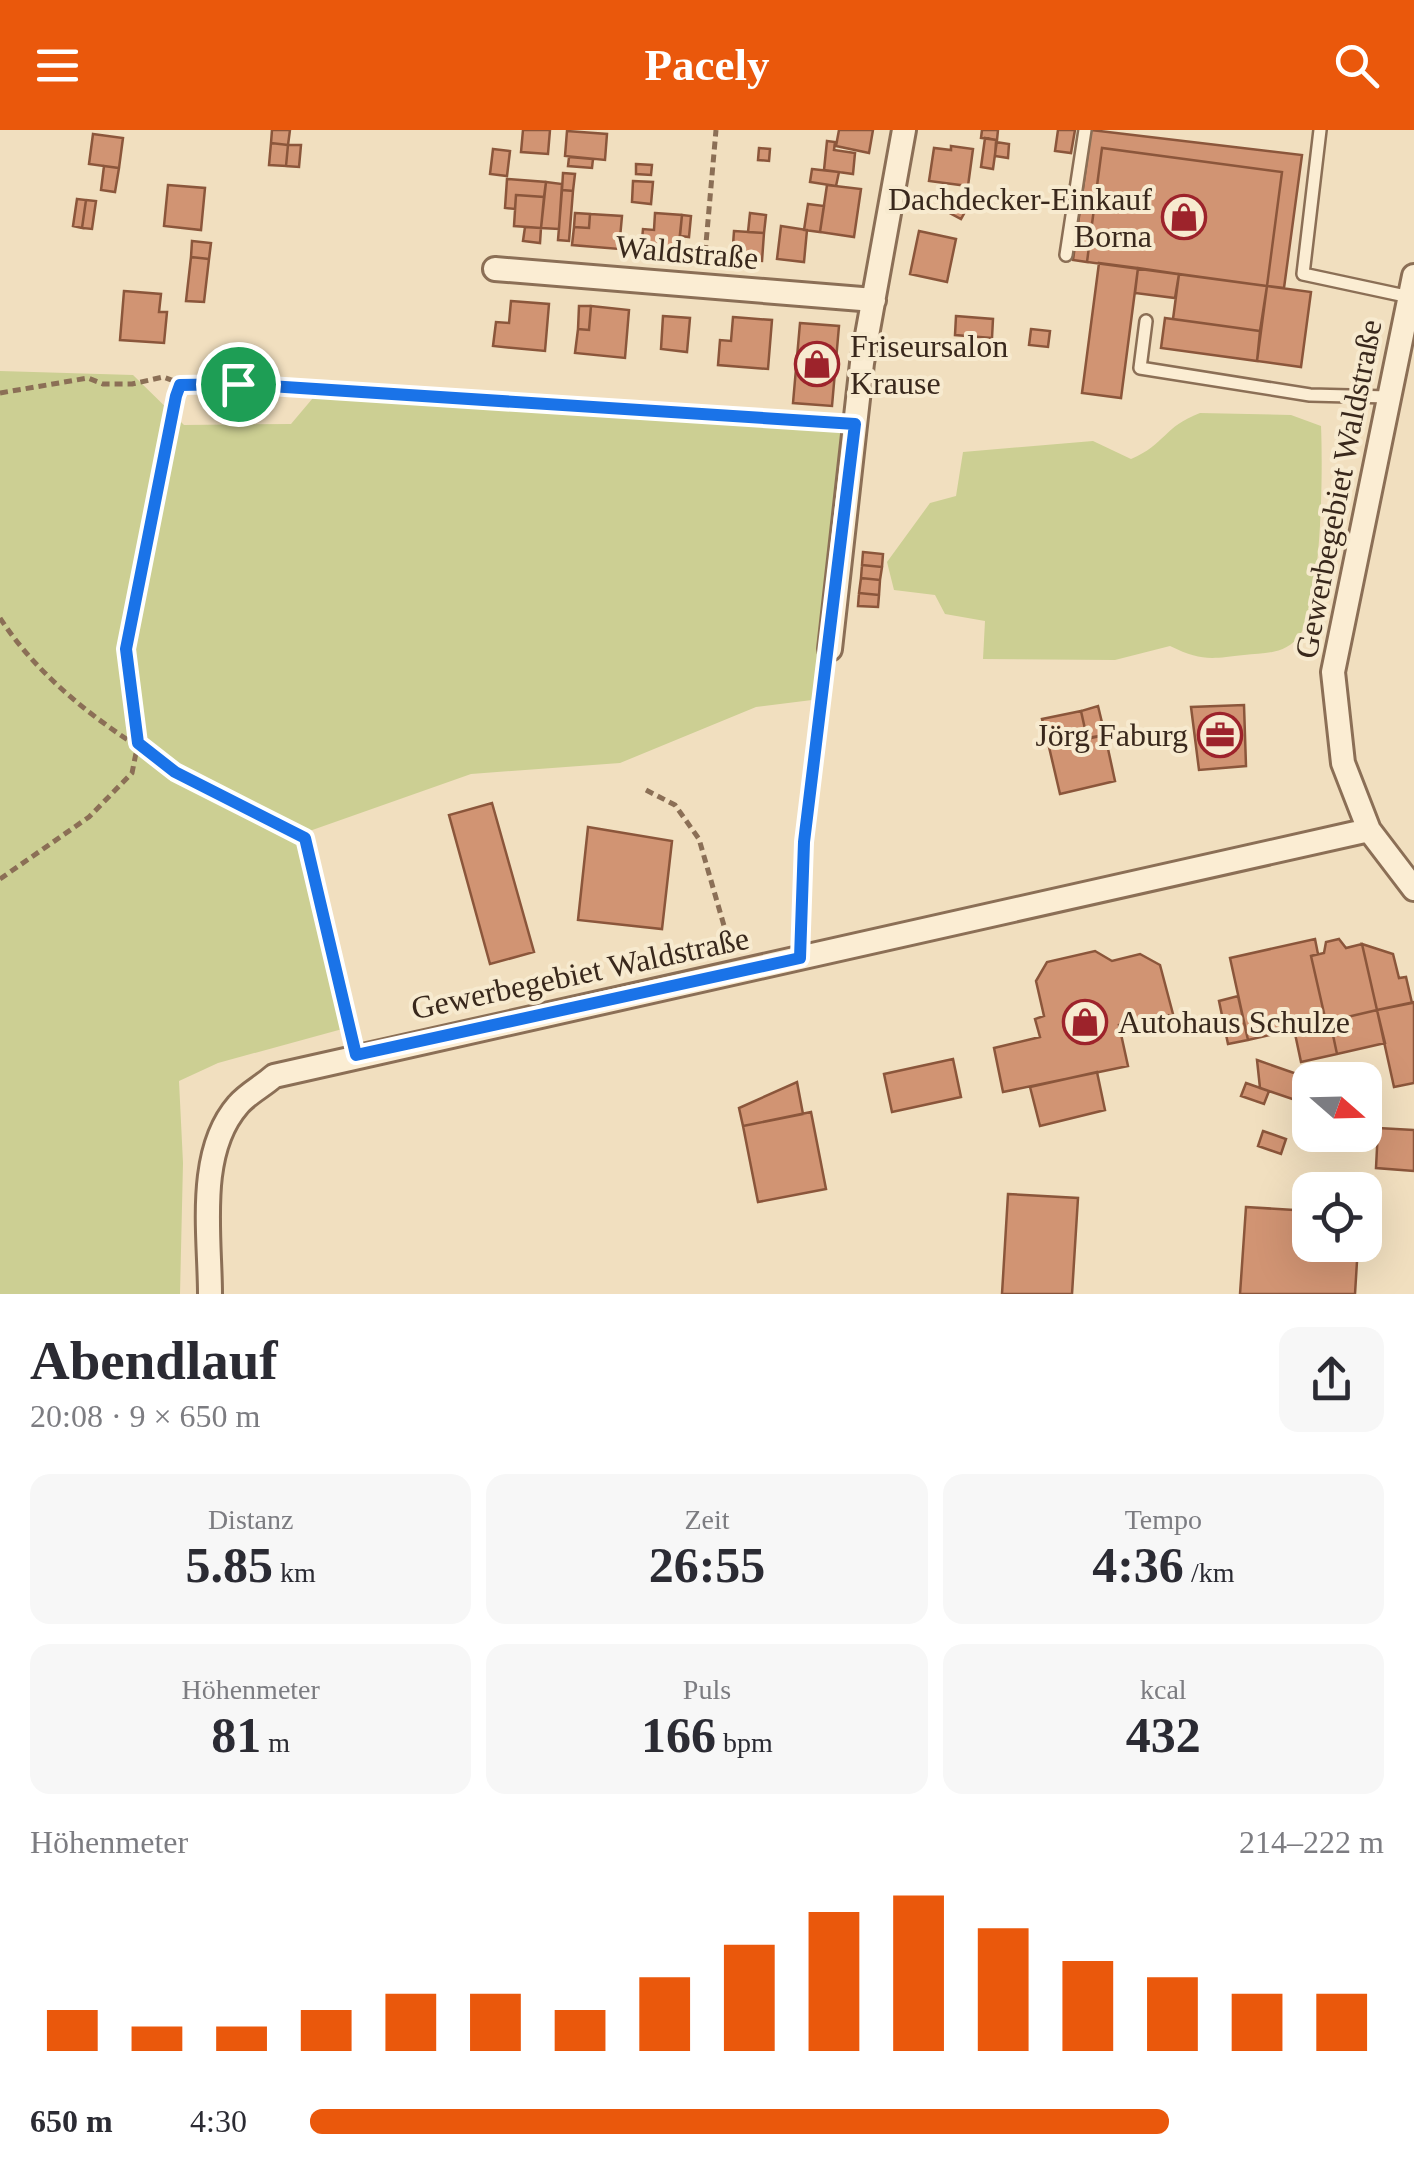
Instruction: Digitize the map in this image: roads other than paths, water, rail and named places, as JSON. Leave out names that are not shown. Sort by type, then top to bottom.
[{"type":"street","points":[[830,649],[855,424],[904,130]]},
{"type":"street","name":"Waldstraße","points":[[495,270],[874,300]]},
{"type":"street","name":"Gewerbegebiet Waldstraße","points":[[1412,286],[1333,672],[1343,762],[1370,830],[1414,889]]},
{"type":"street","name":"Gewerbegebiet Waldstraße","points":[[210,1294],[210,1185],[217,1144],[237,1106],[274,1076],[1370,830]]},
{"type":"lane","points":[[1066,255],[1085,130]]},
{"type":"lane","points":[[1320,130],[1302,274],[1412,286]]},
{"type":"lane","points":[[1146,321],[1140,368],[1310,395],[1389,397]]},
{"type":"place","name":"Dachdecker-Einkauf Borna","points":[[1184,217]]},
{"type":"place","name":"Friseursalon Krause","points":[[817,364]]},
{"type":"place","name":"Jörg Faburg","points":[[1220,735]]},
{"type":"place","name":"Autohaus Schulze","points":[[1085,1022]]}]
